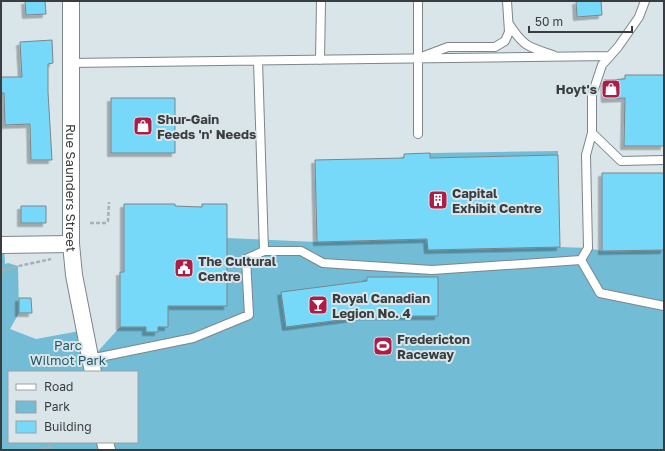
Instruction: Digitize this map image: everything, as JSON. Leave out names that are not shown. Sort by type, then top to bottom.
[{"type":"street","name":"Rue Saunders Street","points":[[71,1],[71,244],[74,276],[92,366]]},
{"type":"street","points":[[1,246],[71,244]]},
{"type":"lane","points":[[320,60],[321,1]]},
{"type":"lane","points":[[418,1],[418,134]]},
{"type":"lane","points":[[418,58],[448,47],[495,47],[505,41],[509,32],[508,1]]},
{"type":"lane","points":[[582,260],[588,248],[586,155],[592,133],[592,95],[602,65],[639,17],[645,1]]},
{"type":"lane","points":[[508,23],[519,39],[529,47],[560,57]]},
{"type":"lane","points":[[71,63],[610,56]]},
{"type":"lane","points":[[258,60],[264,251]]},
{"type":"lane","points":[[592,133],[621,161],[664,160]]},
{"type":"lane","points":[[92,366],[193,338],[249,315],[246,259],[264,251],[301,251],[323,263],[432,270],[582,260]]},
{"type":"lane","points":[[582,260],[600,293],[664,306]]},
{"type":"path","points":[[90,223],[106,223],[108,221],[109,202]]},
{"type":"path","points":[[1,277],[3,270],[50,260],[55,257]]},
{"type":"path","points":[[36,450],[51,447],[50,443]]},
{"type":"green space","points":[[558,151],[558,155],[430,158],[430,153]]},
{"type":"green space","name":"Fredericton Raceway","points":[[227,238],[317,242],[427,239],[428,250],[560,247],[588,248],[602,251],[664,250],[664,450],[1,450],[1,245],[4,245],[5,264],[8,263],[18,266],[19,313],[10,329],[36,339],[85,330],[91,359],[120,327],[146,327],[146,332],[158,332],[158,327],[168,306],[227,306]]},
{"type":"building","points":[[25,1],[45,1],[46,14],[26,15]]},
{"type":"building","points":[[576,1],[601,1],[602,15],[577,17]]},
{"type":"building","points":[[52,40],[53,63],[48,64],[48,92],[52,160],[31,160],[30,124],[5,125],[4,93],[1,93],[1,77],[22,77],[20,42]]},
{"type":"building","points":[[625,75],[664,75],[664,146],[624,146],[625,98],[605,99],[604,80],[625,79]]},
{"type":"building","name":"Shur-Gain Feeds 'n' Needs","points":[[111,98],[175,98],[175,153],[111,153]]},
{"type":"building","name":"Capital Exhibit Centre","points":[[430,153],[430,158],[558,155],[560,247],[428,250],[427,239],[317,242],[315,160],[404,158],[404,154]]},
{"type":"building","points":[[602,173],[664,173],[664,250],[602,251]]},
{"type":"building","name":"The Cultural Centre","points":[[124,204],[175,204],[175,206],[202,207],[202,204],[227,204],[227,306],[168,306],[168,327],[158,327],[158,332],[146,332],[146,327],[120,327],[120,272],[124,272]]},
{"type":"building","points":[[21,206],[46,206],[46,223],[21,223]]},
{"type":"building","points":[[367,277],[438,277],[438,316],[355,316],[355,318],[286,327],[281,292],[367,281]]},
{"type":"building","points":[[19,298],[31,298],[32,313],[19,313]]},
{"type":"place","name":"Hoyt's","points":[[611,89]]},
{"type":"place","name":"Shur-Gain Feeds 'n' Needs","points":[[143,126]]},
{"type":"place","name":"Capital Exhibit Centre","points":[[438,200]]},
{"type":"place","name":"The Cultural Centre","points":[[184,268]]},
{"type":"place","name":"Royal Canadian Legion No. 4","points":[[318,305]]},
{"type":"place","name":"Fredericton Raceway","points":[[383,346]]},
{"type":"park label","name":"Parc Wilmot Park","points":[[68,352]]}]
